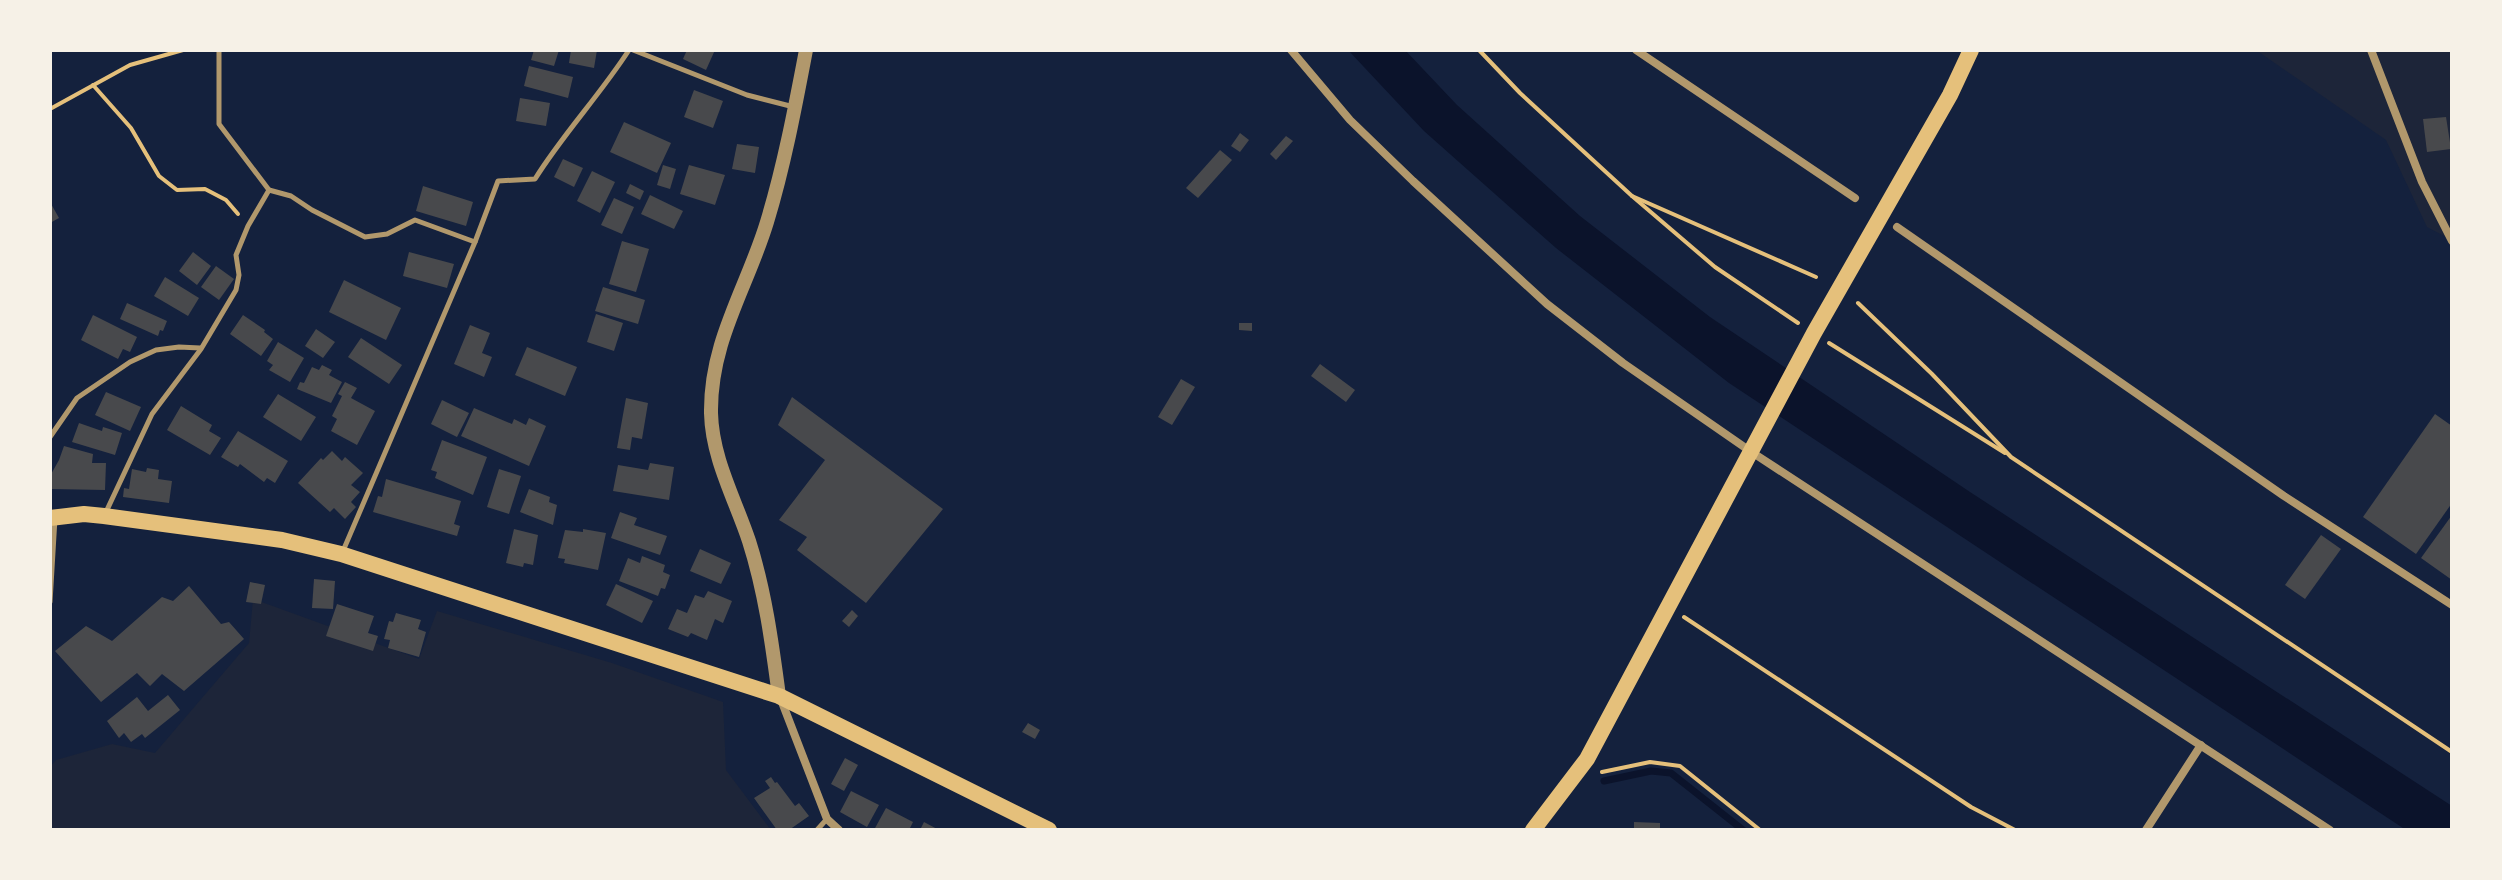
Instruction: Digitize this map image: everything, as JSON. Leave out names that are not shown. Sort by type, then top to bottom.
[{"type":"main road","points":[[1533,830],[1587,759],[1812,337],[1950,95],[1971,50]]},
{"type":"main road","points":[[53,518],[84,514],[104,516],[282,540],[341,554],[779,696],[1049,830]]},
{"type":"street","points":[[806,50],[766,225],[719,345],[711,383],[711,417],[718,456],[749,540],[765,598],[779,696],[827,819],[839,830]]},
{"type":"street","points":[[1291,50],[1350,120],[1547,304],[1623,363],[2330,830]]},
{"type":"street","points":[[1636,50],[1855,198]]},
{"type":"street","points":[[2371,50],[2422,182],[2452,241]]},
{"type":"street","points":[[1897,227],[2284,496],[2452,605]]},
{"type":"street","points":[[2146,830],[2201,745]]},
{"type":"lane","points":[[219,50],[219,124],[269,190],[291,196],[365,237],[387,234],[415,220],[475,242]]},
{"type":"lane","points":[[341,554],[475,242],[498,181],[535,179],[559,141],[631,50],[747,95],[795,107]]},
{"type":"lane","points":[[104,516],[152,414],[201,349],[236,290],[239,275],[236,255],[248,226],[269,190]]},
{"type":"lane","points":[[50,437],[77,398],[130,362],[156,350],[179,347],[201,349]]},
{"type":"lane","points":[[50,602],[53,518]]},
{"type":"lane","points":[[817,830],[827,819]]},
{"type":"path","points":[[50,109],[130,65],[183,50]]},
{"type":"path","points":[[1479,50],[1520,93],[1632,196],[1715,267],[1812,337],[2011,457],[2452,752]]},
{"type":"path","points":[[93,85],[131,128],[159,176],[177,190],[205,189],[226,200],[248,226]]},
{"type":"path","points":[[1632,196],[1816,277]]},
{"type":"path","points":[[1858,303],[1932,374],[2011,457]]},
{"type":"path","points":[[1697,624],[1971,807],[2015,830]]},
{"type":"path","points":[[1572,777],[1650,762],[1680,766],[1760,830]]},
{"type":"shaded area","points":[[1348,50],[1405,50],[1457,105],[1580,216],[1710,317],[1970,492],[2452,806],[2452,830],[2406,830],[1729,383],[1556,248],[1424,131]]},
{"type":"shaded area","points":[[2256,50],[2452,50],[2452,240],[2427,227],[2386,140]]},
{"type":"shaded area","points":[[253,599],[419,659],[437,611],[612,663],[723,702],[726,770],[771,830],[50,830],[50,767],[56,760],[112,744],[155,753],[249,643]]},
{"type":"building","points":[[534,50],[559,50],[554,66],[531,60]]},
{"type":"building","points":[[571,50],[597,50],[594,68],[569,63]]},
{"type":"building","points":[[687,50],[715,50],[706,70],[683,59]]},
{"type":"building","points":[[529,66],[573,77],[568,98],[524,86]]},
{"type":"building","points":[[694,90],[723,101],[713,128],[684,117]]},
{"type":"building","points":[[520,98],[550,103],[546,126],[516,121]]},
{"type":"building","points":[[2446,117],[2451,149],[2427,152],[2423,119]]},
{"type":"building","points":[[624,122],[671,143],[657,173],[610,152]]},
{"type":"building","points":[[1240,133],[1249,140],[1240,152],[1231,146]]},
{"type":"building","points":[[1286,136],[1293,141],[1276,160],[1270,154]]},
{"type":"building","points":[[737,144],[759,147],[755,173],[732,169]]},
{"type":"building","points":[[1220,150],[1232,160],[1198,198],[1186,188]]},
{"type":"building","points":[[563,159],[583,168],[574,187],[554,177]]},
{"type":"building","points":[[663,165],[676,169],[670,189],[657,185]]},
{"type":"building","points":[[689,165],[725,175],[715,205],[680,194]]},
{"type":"building","points":[[592,171],[615,182],[600,213],[577,201]]},
{"type":"building","points":[[630,184],[644,191],[640,200],[626,193]]},
{"type":"building","points":[[423,186],[473,202],[466,226],[416,211]]},
{"type":"building","points":[[650,195],[683,211],[674,229],[641,214]]},
{"type":"building","points":[[614,198],[634,207],[622,234],[601,225]]},
{"type":"building","points":[[50,202],[59,218],[50,223]]},
{"type":"building","points":[[622,241],[649,249],[636,292],[609,284]]},
{"type":"building","points":[[193,252],[211,266],[197,285],[179,271]]},
{"type":"building","points":[[409,252],[454,264],[447,288],[403,276]]},
{"type":"building","points":[[216,266],[234,279],[219,300],[201,287]]},
{"type":"building","points":[[165,277],[199,298],[188,316],[154,296]]},
{"type":"building","points":[[344,280],[401,308],[386,340],[329,312]]},
{"type":"building","points":[[603,287],[645,300],[638,324],[595,311]]},
{"type":"building","points":[[127,303],[167,321],[163,331],[160,330],[158,336],[120,319]]},
{"type":"building","points":[[596,314],[623,323],[614,351],[587,342]]},
{"type":"building","points":[[93,315],[137,337],[130,352],[123,349],[118,359],[81,340]]},
{"type":"building","points":[[243,315],[273,339],[261,356],[230,334]]},
{"type":"building","points":[[1239,323],[1252,323],[1252,331],[1239,330]]},
{"type":"building","points":[[470,325],[490,333],[482,353],[492,357],[484,377],[454,364]]},
{"type":"building","points":[[316,329],[335,342],[323,358],[305,346]]},
{"type":"building","points":[[361,338],[402,365],[389,384],[348,357]]},
{"type":"building","points":[[278,342],[304,358],[290,382],[269,370],[273,365],[267,361]]},
{"type":"building","points":[[527,347],[577,367],[565,396],[515,375]]},
{"type":"building","points":[[1320,364],[1355,390],[1346,402],[1311,376]]},
{"type":"building","points":[[322,365],[332,370],[329,375],[342,382],[331,403],[297,389],[300,382],[304,383],[312,367],[319,370]]},
{"type":"building","points":[[1181,379],[1195,387],[1172,425],[1158,417]]},
{"type":"building","points":[[345,382],[357,388],[351,398],[375,411],[357,445],[331,431],[337,419],[332,416],[342,396],[338,394]]},
{"type":"building","points":[[106,392],[141,407],[130,431],[95,415]]},
{"type":"building","points":[[278,394],[316,417],[301,441],[263,417]]},
{"type":"building","points":[[792,397],[943,509],[866,603],[797,550],[807,537],[779,520],[825,460],[778,425]]},
{"type":"building","points":[[626,398],[648,403],[642,439],[632,437],[630,450],[617,448]]},
{"type":"building","points":[[442,400],[469,413],[457,437],[431,424]]},
{"type":"building","points":[[181,406],[212,425],[209,431],[221,438],[210,455],[167,430]]},
{"type":"building","points":[[474,408],[512,424],[514,419],[526,425],[529,418],[546,426],[529,466],[461,436]]},
{"type":"building","points":[[2435,414],[2452,426],[2452,503],[2416,554],[2363,517]]},
{"type":"building","points":[[79,423],[102,431],[103,427],[122,433],[115,455],[72,442]]},
{"type":"building","points":[[238,431],[288,461],[275,483],[267,478],[264,482],[240,464],[238,467],[221,457]]},
{"type":"building","points":[[442,440],[487,457],[473,495],[435,478],[437,472],[431,470]]},
{"type":"building","points":[[64,446],[93,454],[92,463],[106,463],[105,490],[50,489],[50,476]]},
{"type":"building","points":[[332,451],[342,461],[345,457],[363,473],[351,485],[360,492],[351,502],[356,507],[345,519],[334,508],[330,512],[298,483],[321,458],[323,460]]},
{"type":"building","points":[[650,463],[674,467],[669,500],[613,491],[618,465],[648,470]]},
{"type":"building","points":[[147,468],[159,470],[158,479],[172,481],[169,503],[123,497],[124,488],[129,489],[132,469],[146,472]]},
{"type":"building","points":[[499,469],[521,476],[509,514],[487,507]]},
{"type":"building","points":[[386,479],[461,501],[454,524],[460,526],[457,536],[373,512],[378,496],[382,497]]},
{"type":"building","points":[[529,489],[550,497],[549,502],[557,505],[553,525],[520,512]]},
{"type":"building","points":[[620,512],[637,518],[634,525],[667,536],[660,555],[611,538]]},
{"type":"building","points":[[2452,515],[2452,580],[2421,558]]},
{"type":"building","points":[[514,529],[538,535],[533,565],[524,563],[523,567],[506,563]]},
{"type":"building","points":[[583,529],[606,533],[598,570],[564,563],[565,559],[558,558],[565,530],[583,532]]},
{"type":"building","points":[[2321,535],[2341,549],[2305,599],[2285,585]]},
{"type":"building","points":[[700,549],[731,563],[721,584],[690,571]]},
{"type":"building","points":[[642,556],[665,565],[663,572],[670,575],[665,589],[661,588],[658,596],[619,581],[628,558],[640,563]]},
{"type":"building","points":[[314,579],[335,581],[333,609],[312,608]]},
{"type":"building","points":[[250,582],[265,585],[261,604],[246,602]]},
{"type":"building","points":[[616,584],[653,601],[642,623],[606,605]]},
{"type":"building","points":[[189,586],[221,624],[229,622],[244,639],[184,691],[162,674],[150,686],[137,673],[101,702],[55,651],[86,626],[112,641],[162,597],[173,601]]},
{"type":"building","points":[[708,591],[732,601],[723,623],[715,619],[707,640],[668,629],[677,609],[687,613],[695,595],[704,598]]},
{"type":"building","points":[[337,604],[374,616],[368,633],[378,636],[373,651],[326,636]]},
{"type":"building","points":[[852,610],[858,616],[849,627],[842,621]]},
{"type":"building","points":[[396,613],[421,620],[418,629],[426,632],[419,657],[388,648],[390,640],[384,639],[389,621],[393,622]]},
{"type":"building","points":[[168,695],[180,710],[145,738],[142,734],[131,742],[124,733],[119,738],[107,721],[137,697],[148,711]]},
{"type":"building","points":[[1028,723],[1040,730],[1035,739],[1022,732]]},
{"type":"building","points":[[845,758],[858,765],[844,791],[831,784]]},
{"type":"building","points":[[771,777],[795,806],[799,803],[809,816],[789,830],[777,830],[754,798],[770,788],[765,781]]},
{"type":"building","points":[[851,791],[879,805],[867,827],[840,812]]},
{"type":"building","points":[[886,808],[913,822],[909,830],[874,830]]},
{"type":"building","points":[[924,822],[939,830],[920,830]]},
{"type":"building","points":[[1634,822],[1660,823],[1660,830],[1634,830]]},
{"type":"waterway","points":[[1604,781],[1651,771],[1671,773],[1743,830]]}]
